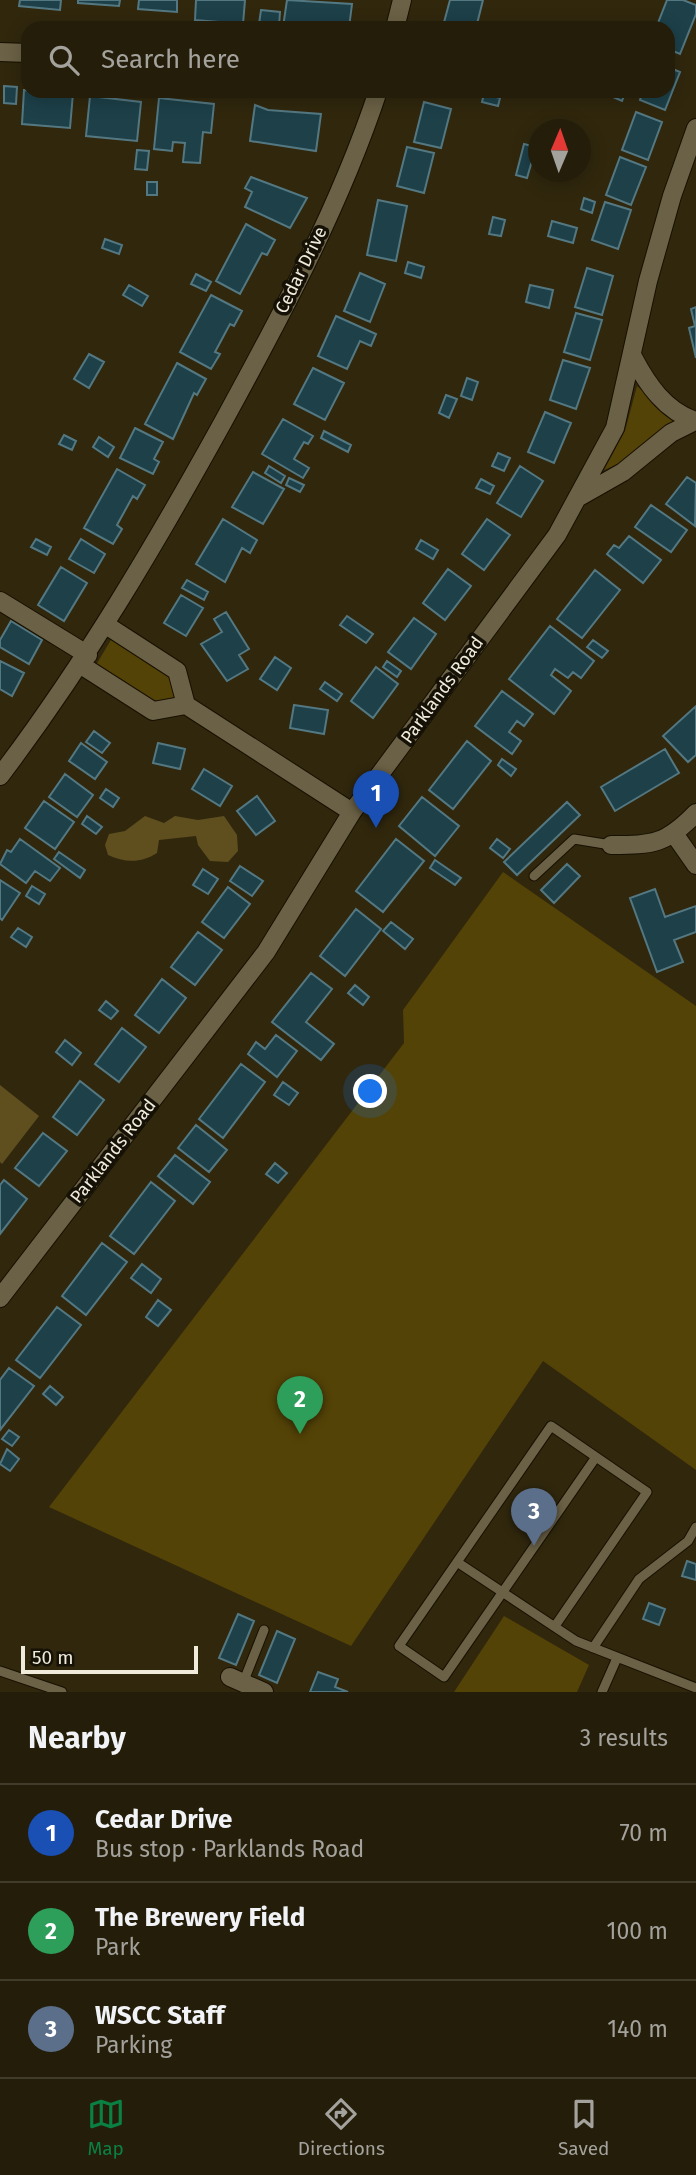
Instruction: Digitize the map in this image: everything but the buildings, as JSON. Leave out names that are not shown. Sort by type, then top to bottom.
[{"type":"street","points":[[397,21],[402,0]]},
{"type":"street","points":[[0,52],[21,53]]},
{"type":"street","name":"Cedar Drive","points":[[0,776],[84,660],[190,482],[278,318],[348,171],[374,98]]},
{"type":"street","name":"Parklands Road","points":[[0,1298],[266,952],[352,812],[557,535],[615,428],[651,269],[671,196],[696,128]]},
{"type":"street","points":[[633,357],[647,383],[674,411],[696,421]]},
{"type":"street","points":[[578,497],[623,472],[671,433],[696,421]]},
{"type":"street","points":[[0,601],[153,711],[186,705]]},
{"type":"street","points":[[106,625],[177,671],[186,705],[352,812]]},
{"type":"street","points":[[611,845],[645,845],[675,835],[696,813]]},
{"type":"street","points":[[675,835],[696,865]]},
{"type":"street","points":[[236,1680],[264,1692]]},
{"type":"lane","points":[[534,876],[574,839],[611,845]]},
{"type":"lane","points":[[555,1626],[647,1492],[551,1426],[399,1646],[444,1677],[596,1457]]},
{"type":"lane","points":[[593,1648],[639,1579],[688,1541],[696,1527]]},
{"type":"lane","points":[[457,1562],[593,1648],[696,1688]]},
{"type":"lane","points":[[236,1680],[264,1630]]},
{"type":"lane","points":[[602,1692],[617,1658]]},
{"type":"lane","points":[[0,1671],[62,1692]]},
{"type":"shaded area","points":[[637,386],[676,422],[625,461],[604,470],[625,431]]},
{"type":"shaded area","points":[[112,638],[172,676],[179,699],[154,704],[96,665]]},
{"type":"shaded area","points":[[145,816],[164,823],[175,816],[198,820],[224,816],[237,835],[238,851],[228,862],[210,861],[198,845],[196,836],[159,840],[157,853],[139,860],[127,861],[108,855],[105,845],[109,834],[125,831]]},
{"type":"shaded area","points":[[503,872],[696,1006],[696,1470],[543,1361],[351,1646],[49,1507],[404,1043],[403,1010]]},
{"type":"shaded area","points":[[0,1085],[39,1116],[2,1164],[0,1162]]},
{"type":"shaded area","points":[[504,1616],[589,1665],[577,1692],[454,1692]]},
{"type":"place","name":"Cedar Drive","points":[[376,828]]},
{"type":"place","name":"The Brewery Field","points":[[300,1434]]},
{"type":"place","name":"WSCC Staff","points":[[534,1546]]}]
